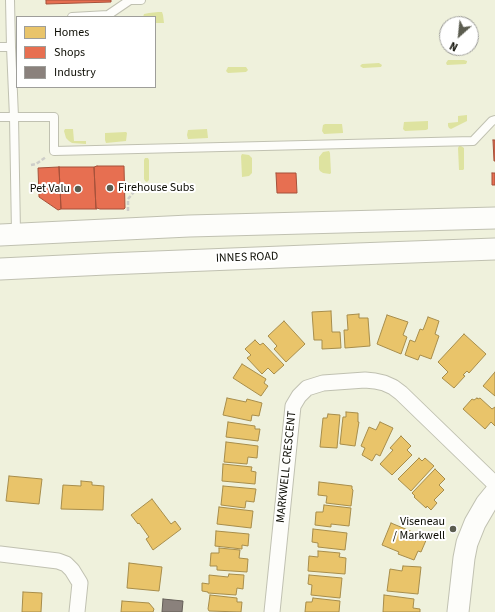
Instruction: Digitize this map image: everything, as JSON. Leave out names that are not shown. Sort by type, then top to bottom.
[{"type":"main road","points":[[8,234],[189,226],[495,218]]},
{"type":"main road","name":"INNES ROAD","points":[[0,269],[357,254],[495,250]]},
{"type":"main road","points":[[458,612],[467,543],[475,523],[486,504],[495,493]]},
{"type":"street","name":"MARKWELL CRESCENT","points":[[272,612],[293,406],[306,388],[323,382],[365,380],[384,383],[393,387],[495,484]]},
{"type":"street","points":[[0,554],[58,560],[66,564],[72,570],[80,583],[77,612]]},
{"type":"lane","points":[[8,234],[14,117],[11,47],[14,20],[10,0]]},
{"type":"lane","points":[[90,16],[108,15],[130,0],[141,0]]},
{"type":"lane","points":[[0,47],[11,47]]},
{"type":"lane","points":[[0,117],[54,117],[54,151],[473,141],[492,121],[495,120]]},
{"type":"path","points":[[31,165],[36,164],[54,151]]},
{"type":"path","points":[[128,213],[128,199],[138,187]]},
{"type":"green space","points":[[162,12],[164,23],[156,23],[156,16],[143,16],[144,14]]},
{"type":"green space","points":[[448,60],[464,60],[467,62],[466,64],[447,65],[446,63]]},
{"type":"green space","points":[[379,63],[382,65],[381,67],[363,68],[360,66],[362,64]]},
{"type":"green space","points":[[228,67],[246,67],[248,70],[246,72],[228,73],[226,71]]},
{"type":"green space","points":[[467,115],[467,121],[451,129],[449,128],[448,123],[458,122],[458,116]]},
{"type":"green space","points":[[428,121],[428,129],[426,130],[405,131],[403,129],[404,122]]},
{"type":"green space","points":[[342,124],[343,133],[324,134],[322,131],[323,125]]},
{"type":"green space","points":[[65,129],[73,129],[74,141],[86,141],[86,144],[72,143],[69,141],[66,138],[64,131]]},
{"type":"green space","points":[[207,129],[208,138],[188,139],[188,130]]},
{"type":"green space","points":[[126,132],[126,141],[106,143],[105,133]]},
{"type":"green space","points":[[459,146],[464,148],[463,170],[459,170]]},
{"type":"green space","points":[[329,151],[330,174],[323,173],[319,169],[319,157],[323,152]]},
{"type":"green space","points":[[242,154],[249,155],[252,158],[252,173],[249,176],[242,177]]},
{"type":"green space","points":[[145,158],[148,158],[149,160],[149,180],[147,182],[144,179]]},
{"type":"building: Homes","points":[[331,311],[332,332],[340,332],[341,348],[322,349],[322,340],[314,340],[312,312]]},
{"type":"building: Homes","points":[[359,314],[359,318],[368,318],[370,346],[345,348],[344,330],[348,330],[347,315]]},
{"type":"building: Homes","points":[[387,315],[408,322],[403,335],[407,337],[401,354],[377,344]]},
{"type":"building: Homes","points":[[428,317],[439,321],[435,334],[439,336],[431,359],[420,355],[418,360],[405,355],[410,340],[415,342],[420,329],[423,330]]},
{"type":"building: Homes","points":[[284,321],[305,344],[286,362],[274,349],[277,346],[268,336]]},
{"type":"building: Homes","points":[[464,334],[486,354],[469,373],[467,371],[463,375],[465,376],[454,388],[442,378],[448,372],[438,362]]},
{"type":"building: Homes","points":[[255,340],[260,345],[263,343],[284,365],[274,374],[268,368],[262,374],[247,358],[251,355],[245,349]]},
{"type":"building: Homes","points":[[242,364],[266,379],[264,383],[268,386],[261,396],[233,378]]},
{"type":"building: Homes","points":[[495,372],[495,396],[483,386]]},
{"type":"building: Homes","points":[[227,398],[246,402],[247,399],[262,403],[259,416],[252,415],[251,421],[223,415]]},
{"type":"building: Homes","points":[[480,398],[492,409],[495,407],[495,426],[491,422],[485,429],[463,409],[472,399],[474,400]]},
{"type":"building: Homes","points":[[346,412],[358,413],[359,422],[355,446],[340,444],[343,417],[346,417]]},
{"type":"building: Homes","points":[[328,414],[340,415],[337,448],[320,447],[323,418],[327,418]]},
{"type":"building: Homes","points":[[228,422],[255,426],[255,429],[260,429],[258,441],[226,437]]},
{"type":"building: Homes","points":[[380,422],[393,428],[380,456],[376,454],[372,461],[362,455],[365,448],[361,446],[369,427],[376,430]]},
{"type":"building: Homes","points":[[401,436],[411,446],[407,450],[412,455],[392,475],[380,464],[393,450],[390,448]]},
{"type":"building: Homes","points":[[226,442],[258,446],[257,458],[248,457],[247,464],[224,462]]},
{"type":"building: Homes","points":[[419,458],[422,461],[425,458],[434,466],[411,491],[398,479]]},
{"type":"building: Homes","points":[[223,464],[252,467],[251,471],[256,472],[255,484],[222,481]]},
{"type":"building: Homes","points":[[435,469],[445,479],[439,485],[444,490],[434,500],[437,503],[431,510],[427,506],[426,508],[414,497],[415,496],[412,493]]},
{"type":"building: Homes","points":[[9,476],[42,479],[39,504],[6,501]]},
{"type":"building: Homes","points":[[81,481],[92,482],[92,485],[104,486],[103,510],[61,509],[63,485],[81,486]]},
{"type":"building: Homes","points":[[319,482],[352,486],[351,506],[326,503],[327,496],[318,495]]},
{"type":"building: Homes","points":[[223,486],[256,489],[254,502],[246,501],[245,508],[221,505]]},
{"type":"building: Homes","points":[[152,499],[171,524],[175,521],[181,529],[153,550],[146,539],[149,537],[131,515]]},
{"type":"building: Homes","points":[[324,505],[351,508],[349,526],[331,524],[331,527],[315,525],[316,512],[323,512]]},
{"type":"building: Homes","points":[[219,507],[253,511],[251,528],[217,524]]},
{"type":"building: Homes","points":[[391,523],[427,538],[421,552],[418,551],[414,560],[398,554],[399,552],[382,545]]},
{"type":"building: Homes","points":[[313,529],[347,533],[345,550],[318,547],[318,543],[312,542]]},
{"type":"building: Homes","points":[[216,531],[249,534],[248,546],[242,545],[242,549],[215,546]]},
{"type":"building: Homes","points":[[219,548],[240,550],[239,558],[248,559],[247,572],[217,570],[217,566],[210,566],[211,553],[219,553]]},
{"type":"building: Homes","points":[[318,551],[340,553],[339,557],[346,558],[345,574],[308,571],[309,556],[318,557]]},
{"type":"building: Homes","points":[[129,563],[162,567],[159,591],[127,588]]},
{"type":"building: Homes","points":[[403,566],[421,567],[418,594],[387,591],[390,569],[402,571]]},
{"type":"building: Homes","points":[[229,574],[244,575],[243,589],[237,588],[236,595],[208,593],[202,591],[202,583],[209,584],[209,575],[228,577]]},
{"type":"building: Homes","points":[[309,575],[342,578],[340,598],[311,595],[312,585],[308,584]]},
{"type":"building: Homes","points":[[23,592],[42,593],[41,612],[22,612]]},
{"type":"building: Homes","points":[[210,595],[237,598],[237,602],[242,602],[241,612],[209,611]]},
{"type":"building: Homes","points":[[384,595],[414,599],[413,608],[420,609],[420,612],[383,612]]},
{"type":"building: Homes","points":[[313,598],[340,601],[339,612],[305,612],[306,602],[312,602]]},
{"type":"building: Homes","points":[[122,601],[149,603],[154,609],[153,612],[121,612]]},
{"type":"building: Shops","points":[[46,0],[111,0],[111,2],[46,4]]},
{"type":"building: Shops","points":[[493,140],[495,140],[495,161],[494,161]]},
{"type":"building: Shops","name":"Firehouse Subs","points":[[124,166],[124,209],[96,209],[94,167]]},
{"type":"building: Shops","points":[[59,167],[61,209],[58,210],[39,197],[38,168]]},
{"type":"building: Shops","name":"Pet Valu","points":[[59,167],[94,167],[96,209],[61,209]]},
{"type":"building: Shops","points":[[276,173],[296,173],[297,193],[277,193]]},
{"type":"building: Shops","points":[[492,173],[495,173],[495,185],[492,185]]},
{"type":"building: Industry","points":[[163,599],[183,601],[182,612],[162,612]]},
{"type":"place","name":"Firehouse Subs","points":[[110,188]]},
{"type":"place","name":"Pet Valu","points":[[78,189]]},
{"type":"place","name":"Viseneau / Markwell","points":[[453,529]]}]
